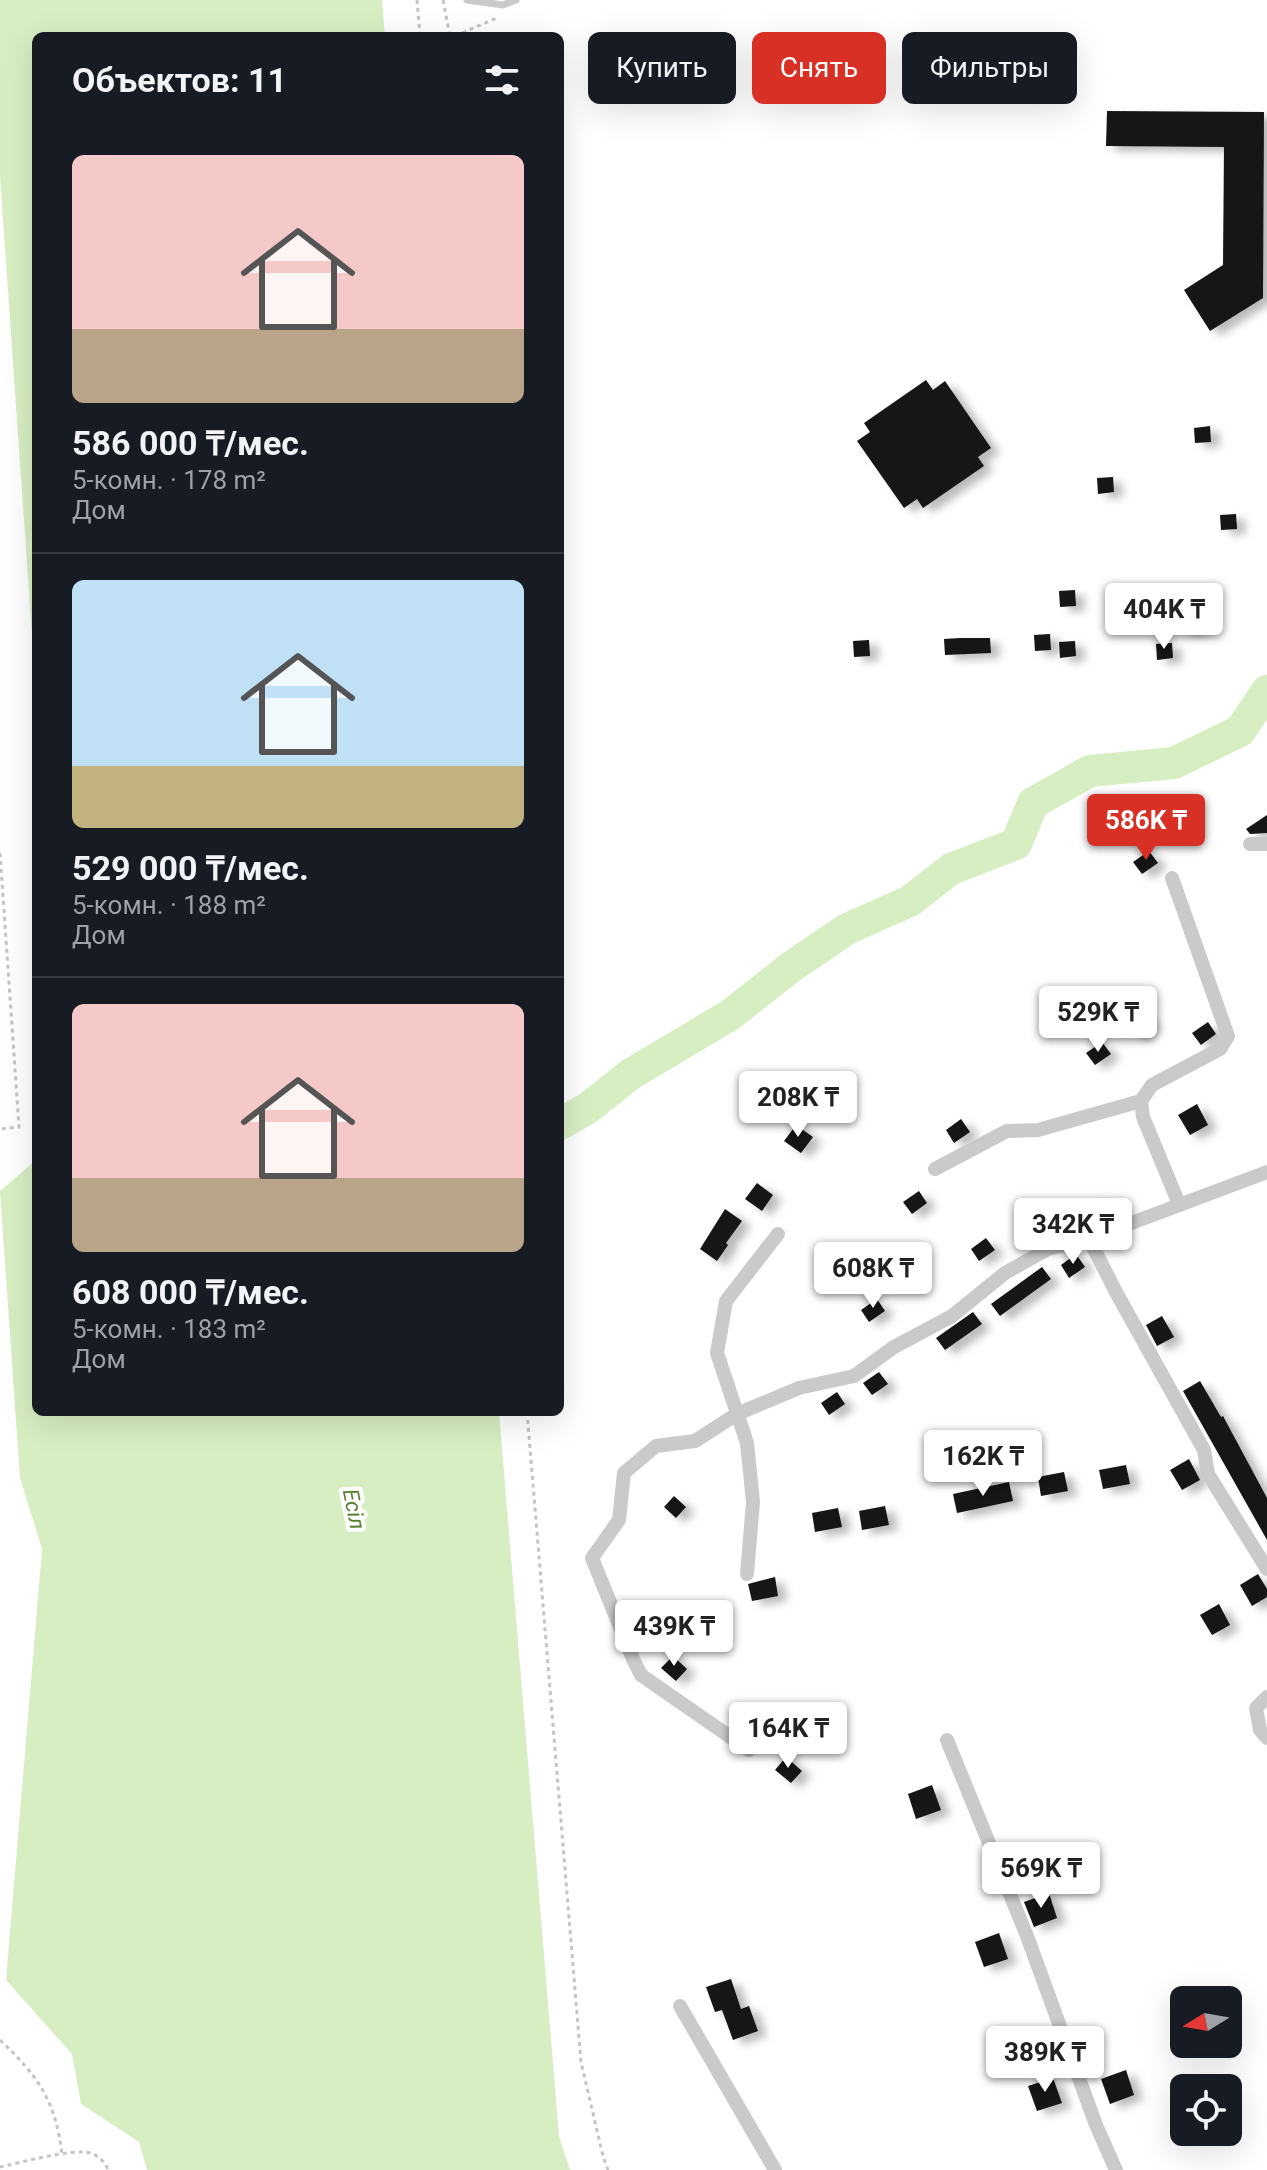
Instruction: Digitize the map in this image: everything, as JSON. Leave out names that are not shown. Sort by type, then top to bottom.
[{"type":"street","points":[[1250,844],[1267,844]]},
{"type":"street","points":[[935,1169],[1007,1131],[1038,1130],[1141,1101],[1152,1085],[1220,1049],[1228,1036],[1172,878]]},
{"type":"street","points":[[1141,1101],[1143,1117],[1179,1204]]},
{"type":"street","points":[[749,1750],[641,1675],[592,1558],[619,1520],[624,1473],[656,1446],[695,1441],[737,1414],[799,1388],[854,1376],[894,1347],[952,1316],[1016,1267],[1048,1249],[1089,1239],[1267,1172]]},
{"type":"street","points":[[747,1574],[753,1502],[747,1443],[717,1353],[726,1301],[778,1234]]},
{"type":"street","points":[[1089,1239],[1204,1450],[1208,1474],[1267,1569]]},
{"type":"street","points":[[1267,1697],[1256,1708],[1260,1730],[1267,1738]]},
{"type":"street","points":[[947,1740],[1027,1936],[1096,2125],[1116,2170]]},
{"type":"street","points":[[680,2006],[775,2170]]},
{"type":"lane","points":[[467,0],[503,5],[516,0]]},
{"type":"path","points":[[417,0],[420,32]]},
{"type":"path","points":[[443,0],[452,32]]},
{"type":"path","points":[[463,32],[499,17]]},
{"type":"path","points":[[0,853],[19,1127],[0,1129]]},
{"type":"path","points":[[527,1416],[581,2062],[608,2170]]},
{"type":"path","points":[[0,2040],[40,2082],[55,2114],[62,2155]]},
{"type":"path","points":[[0,2167],[90,2153],[106,2164],[108,2170]]},
{"type":"water","points":[[0,0],[382,0],[385,32],[32,32],[32,635],[0,176]]},
{"type":"water","name":"Есіл","points":[[32,1163],[32,1416],[499,1416],[559,2136],[570,2170],[147,2170],[139,2142],[81,2104],[72,2054],[6,1980],[42,1549],[20,1478],[0,1191]]},
{"type":"building","points":[[1107,111],[1264,112],[1263,298],[1210,331],[1184,290],[1223,265],[1224,147],[1106,146]]},
{"type":"building","points":[[926,380],[933,390],[945,381],[991,448],[978,457],[984,466],[923,508],[917,499],[904,508],[857,441],[870,432],[864,423]]},
{"type":"building","points":[[1210,426],[1211,442],[1195,443],[1194,428]]},
{"type":"building","points":[[1113,477],[1114,492],[1098,494],[1097,478]]},
{"type":"building","points":[[1236,514],[1237,529],[1221,530],[1220,515]]},
{"type":"building","points":[[1075,590],[1076,606],[1060,607],[1059,591]]},
{"type":"building","points":[[1173,590],[1174,606],[1158,607],[1157,591]]},
{"type":"building","points":[[1130,594],[1131,609],[1115,610],[1114,595]]},
{"type":"building","points":[[1197,614],[1198,630],[1182,631],[1181,615]]},
{"type":"building","points":[[1050,634],[1051,650],[1035,651],[1034,635]]},
{"type":"building","points":[[990,638],[991,653],[945,655],[944,639]]},
{"type":"building","points":[[869,640],[870,656],[854,657],[853,641]]},
{"type":"building","points":[[1075,641],[1076,656],[1060,658],[1059,642]]},
{"type":"building","points":[[1172,643],[1173,658],[1157,660],[1156,644]]},
{"type":"building","points":[[1267,815],[1267,833],[1250,834],[1246,829]]},
{"type":"building","points":[[1149,851],[1158,863],[1142,874],[1133,862]]},
{"type":"building","points":[[1144,1013],[1152,1025],[1137,1036],[1128,1024]]},
{"type":"building","points":[[1208,1022],[1216,1034],[1201,1045],[1192,1033]]},
{"type":"building","points":[[1102,1042],[1111,1054],[1095,1065],[1086,1053]]},
{"type":"building","points":[[1197,1104],[1208,1125],[1190,1135],[1178,1115]]},
{"type":"building","points":[[961,1119],[970,1132],[954,1143],[946,1130]]},
{"type":"building","points":[[796,1125],[813,1137],[801,1153],[784,1141]]},
{"type":"building","points":[[757,1183],[773,1195],[762,1211],[745,1199]]},
{"type":"building","points":[[919,1191],[927,1203],[912,1214],[903,1202]]},
{"type":"building","points":[[1094,1199],[1103,1212],[1087,1223],[1079,1210]]},
{"type":"building","points":[[725,1209],[742,1221],[717,1261],[700,1249]]},
{"type":"building","points":[[986,1238],[995,1250],[979,1261],[971,1249]]},
{"type":"building","points":[[1076,1254],[1085,1267],[1069,1278],[1061,1265]]},
{"type":"building","points":[[1042,1267],[1051,1279],[1000,1316],[991,1304]]},
{"type":"building","points":[[877,1299],[885,1311],[869,1322],[861,1310]]},
{"type":"building","points":[[973,1312],[982,1324],[945,1350],[936,1338]]},
{"type":"building","points":[[1162,1316],[1174,1337],[1157,1346],[1146,1325]]},
{"type":"building","points":[[879,1372],[888,1384],[872,1395],[863,1383]]},
{"type":"building","points":[[1200,1381],[1223,1416],[1267,1498],[1267,1540],[1183,1391]]},
{"type":"building","points":[[837,1392],[845,1404],[829,1415],[821,1403]]},
{"type":"building","points":[[1189,1459],[1200,1480],[1182,1490],[1170,1470]]},
{"type":"building","points":[[1126,1465],[1130,1484],[1103,1489],[1099,1470]]},
{"type":"building","points":[[1064,1472],[1068,1491],[1041,1496],[1038,1477]]},
{"type":"building","points":[[1009,1482],[1013,1501],[957,1513],[953,1494]]},
{"type":"building","points":[[674,1496],[686,1507],[676,1518],[664,1507]]},
{"type":"building","points":[[885,1506],[889,1525],[862,1530],[859,1511]]},
{"type":"building","points":[[838,1508],[842,1527],[815,1532],[812,1513]]},
{"type":"building","points":[[1258,1574],[1267,1589],[1267,1597],[1252,1606],[1240,1585]]},
{"type":"building","points":[[775,1577],[778,1596],[752,1601],[748,1584]]},
{"type":"building","points":[[1219,1604],[1230,1625],[1212,1635],[1200,1615]]},
{"type":"building","points":[[673,1656],[687,1669],[676,1681],[661,1668]]},
{"type":"building","points":[[786,1757],[802,1771],[791,1783],[775,1770]]},
{"type":"building","points":[[932,1785],[941,1810],[916,1819],[908,1794]]},
{"type":"building","points":[[1049,1893],[1057,1918],[1034,1927],[1024,1902]]},
{"type":"building","points":[[999,1933],[1008,1959],[984,1967],[975,1942]]},
{"type":"building","points":[[731,1979],[741,2009],[749,2006],[758,2031],[733,2040],[722,2010],[715,2012],[706,1987]]},
{"type":"building","points":[[1126,2070],[1134,2095],[1110,2104],[1101,2079]]},
{"type":"building","points":[[1053,2078],[1062,2103],[1037,2111],[1028,2086]]},
{"type":"waterway","points":[[564,1122],[588,1108],[631,1074],[730,1015],[791,967],[847,929],[910,901],[951,869],[1016,844],[1033,803],[1090,771],[1174,763],[1240,731],[1267,691]]}]
